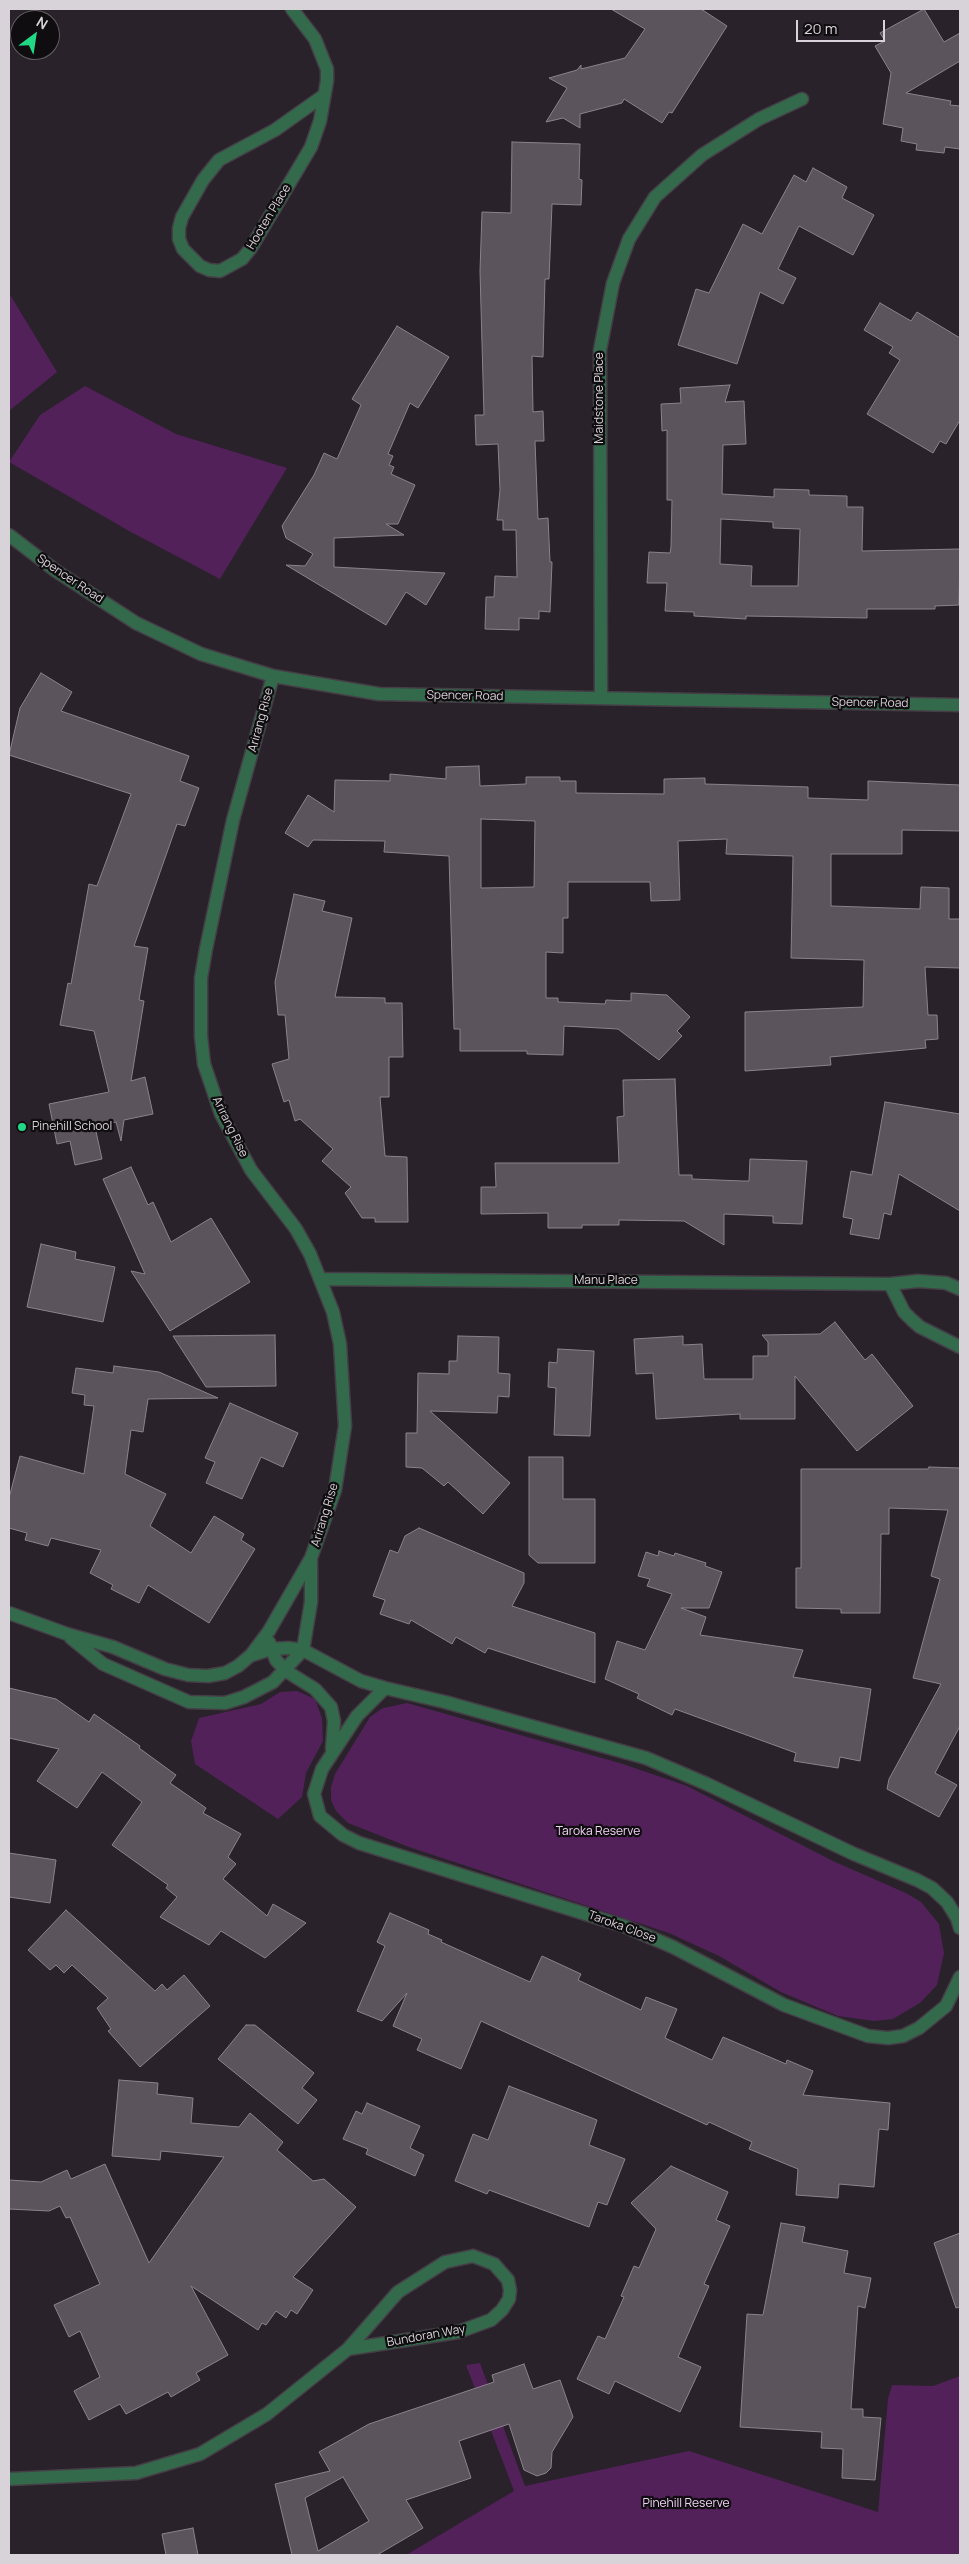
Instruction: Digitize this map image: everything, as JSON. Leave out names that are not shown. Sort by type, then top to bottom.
[{"type":"street","name":"Hooten Place","points":[[292,9],[315,39],[327,68],[320,121],[311,147],[251,248],[242,259],[220,271],[209,270],[200,266],[183,248],[179,239],[179,228],[182,217],[203,180],[219,160],[275,130],[323,96]]},
{"type":"street","name":"Maidstone Place","points":[[600,698],[600,350],[613,283],[629,239],[655,197],[702,155],[759,119],[802,99]]},
{"type":"street","name":"Spencer Road","points":[[9,535],[56,571],[136,623],[201,654],[273,676],[379,694],[960,705]]},
{"type":"street","name":"Arirang Rise","points":[[9,1613],[67,1634],[113,1647],[138,1658],[188,1675],[208,1676],[225,1673],[238,1666],[251,1655],[269,1631],[312,1558],[335,1490],[345,1426],[340,1344],[333,1312],[322,1279],[296,1229],[251,1170],[221,1114],[204,1064],[201,1036],[201,978],[206,949],[233,820],[273,676]]},
{"type":"street","name":"Manu Place","points":[[322,1279],[890,1284],[932,1282],[946,1283],[960,1288]]},
{"type":"street","points":[[890,1284],[904,1312],[920,1328],[960,1347]]},
{"type":"street","name":"Arirang Rise","points":[[67,1634],[103,1664],[189,1702],[225,1703],[262,1690],[286,1671],[303,1650],[311,1602],[312,1558]]},
{"type":"street","name":"Taroka Close","points":[[269,1631],[271,1649],[276,1660],[286,1671],[315,1689],[331,1707],[334,1734],[331,1754]]},
{"type":"street","points":[[251,1655],[271,1649],[288,1648],[303,1650],[361,1681],[445,1702],[646,1758],[932,1888],[947,1902],[958,1918],[960,1928]]},
{"type":"street","name":"Taroka Close","points":[[386,1688],[357,1716],[331,1754],[316,1784],[314,1794],[315,1806],[320,1816],[329,1825],[351,1839],[640,1932],[673,1946],[784,2005],[868,2036],[888,2038],[903,2036],[935,2017],[946,2006],[960,1977]]},
{"type":"street","name":"Bundoran Way","points":[[9,2479],[136,2473],[200,2454],[267,2414],[348,2349],[398,2292],[445,2262],[462,2257],[483,2258],[494,2264],[508,2280],[509,2299],[502,2310],[483,2324],[458,2332],[348,2349]]},
{"type":"green space","points":[[9,293],[57,372],[9,411]]},
{"type":"green space","points":[[85,386],[176,434],[287,468],[220,579],[129,531],[9,462],[40,415]]},
{"type":"green space","points":[[297,1691],[315,1699],[322,1718],[323,1741],[306,1773],[302,1797],[278,1819],[195,1764],[191,1741],[199,1718],[261,1704],[280,1692]]},
{"type":"green space","name":"Taroka Reserve","points":[[407,1703],[623,1764],[687,1786],[833,1861],[906,1893],[921,1902],[939,1924],[944,1953],[937,1985],[920,2003],[893,2019],[874,2021],[838,2016],[781,1992],[719,1956],[669,1933],[409,1847],[348,1823],[336,1811],[331,1800],[331,1787],[335,1774],[370,1717],[383,1708]]},
{"type":"green space","name":"Pinehill Reserve","points":[[480,2363],[525,2486],[689,2451],[878,2512],[888,2399],[892,2385],[933,2386],[960,2376],[960,2555],[406,2555],[514,2491],[466,2365]]},
{"type":"building","points":[[611,9],[701,9],[727,26],[672,113],[669,112],[662,123],[624,99],[622,103],[580,114],[580,128],[563,118],[546,122],[567,88],[549,78],[577,70],[581,65],[581,69],[625,58],[645,29]]},
{"type":"building","points":[[924,9],[944,42],[960,33],[960,61],[906,93],[951,101],[950,105],[960,106],[960,149],[945,147],[944,153],[916,150],[917,144],[901,141],[903,128],[883,124],[891,73],[875,46],[885,41],[880,33]]},
{"type":"building","points":[[512,142],[580,144],[579,179],[582,180],[581,205],[552,204],[549,279],[545,279],[543,357],[532,356],[533,412],[543,411],[544,441],[535,441],[538,519],[548,518],[550,562],[552,562],[550,612],[539,611],[539,619],[519,618],[519,630],[485,629],[486,597],[494,597],[495,576],[517,577],[516,530],[503,530],[503,520],[497,520],[500,490],[498,444],[476,445],[475,415],[484,415],[480,271],[482,212],[511,213]]},
{"type":"building","points":[[813,168],[847,187],[842,198],[874,215],[853,255],[799,226],[778,269],[796,278],[783,304],[760,292],[737,364],[678,345],[696,289],[709,293],[743,224],[762,234],[794,175],[806,182]]},
{"type":"building","points":[[880,303],[911,321],[917,312],[960,338],[960,420],[946,444],[940,441],[933,453],[867,414],[900,360],[889,353],[893,347],[864,330]]},
{"type":"building","points":[[397,326],[449,357],[418,408],[410,403],[388,454],[393,456],[389,465],[394,467],[391,474],[415,485],[398,524],[386,524],[404,535],[334,538],[334,567],[445,573],[426,605],[406,592],[386,625],[286,565],[305,566],[313,554],[286,538],[282,526],[314,475],[324,453],[337,459],[361,405],[352,399]]},
{"type":"building","points":[[730,385],[725,402],[744,401],[746,444],[723,445],[722,494],[774,497],[774,489],[809,490],[809,495],[847,496],[847,507],[863,507],[862,551],[960,549],[959,605],[935,606],[935,609],[867,609],[867,618],[746,616],[746,619],[694,616],[694,612],[665,611],[667,583],[647,583],[649,552],[670,553],[672,500],[667,500],[667,430],[662,431],[661,404],[681,403],[680,388]],"holes":[[[721,519],[773,522],[773,528],[800,529],[798,586],[751,586],[752,566],[720,564]]]},
{"type":"building","points":[[41,673],[72,692],[61,711],[189,756],[180,781],[199,788],[185,826],[177,824],[134,946],[148,948],[139,1000],[144,1001],[131,1081],[145,1077],[153,1114],[124,1120],[121,1141],[116,1122],[95,1127],[102,1159],[75,1165],[70,1141],[57,1144],[49,1104],[109,1092],[94,1031],[60,1025],[68,983],[71,984],[89,884],[97,886],[131,794],[9,755],[20,708]]},
{"type":"building","points":[[479,766],[480,786],[526,784],[526,777],[560,777],[560,781],[576,781],[576,793],[664,794],[664,779],[705,778],[705,784],[808,787],[808,798],[868,800],[868,781],[960,785],[960,831],[902,830],[902,854],[831,854],[831,906],[920,909],[921,887],[949,888],[949,919],[960,919],[960,968],[925,967],[928,1015],[937,1015],[938,1039],[925,1040],[926,1048],[830,1057],[831,1065],[745,1071],[745,1012],[863,1007],[864,960],[791,958],[793,856],[726,854],[727,839],[678,841],[680,900],[651,901],[650,882],[568,882],[568,918],[563,918],[563,953],[546,952],[546,998],[558,998],[558,1002],[605,1004],[606,1000],[631,1001],[631,993],[667,995],[690,1017],[677,1031],[682,1036],[659,1060],[618,1029],[564,1026],[563,1055],[527,1054],[527,1051],[460,1051],[460,1029],[454,1029],[449,856],[384,852],[385,841],[313,840],[308,847],[285,833],[308,795],[334,812],[335,780],[390,781],[390,774],[446,779],[446,767]],"holes":[[[481,819],[535,821],[534,887],[481,888]]]},
{"type":"building","points":[[294,894],[325,901],[322,911],[352,918],[335,997],[385,998],[385,1003],[402,1003],[403,1057],[389,1057],[389,1097],[380,1097],[385,1156],[407,1157],[408,1222],[375,1222],[375,1218],[362,1218],[345,1193],[351,1187],[322,1161],[333,1149],[300,1119],[295,1121],[289,1100],[284,1102],[272,1064],[289,1059],[285,1015],[278,1015],[275,982]]},
{"type":"building","points":[[675,1079],[679,1175],[692,1175],[692,1179],[749,1181],[750,1159],[807,1161],[802,1224],[773,1223],[773,1216],[724,1214],[724,1245],[684,1221],[619,1220],[619,1225],[582,1225],[582,1228],[548,1228],[548,1213],[481,1214],[481,1187],[496,1187],[495,1163],[619,1163],[617,1117],[624,1116],[623,1080]]},
{"type":"building","points":[[885,1102],[960,1114],[960,1211],[899,1174],[891,1215],[884,1213],[879,1239],[850,1234],[853,1219],[843,1217],[851,1171],[872,1175]]},
{"type":"building","points":[[131,1167],[148,1205],[153,1202],[171,1242],[211,1218],[250,1282],[170,1331],[131,1271],[145,1274],[103,1179]]},
{"type":"building","points":[[41,1244],[76,1252],[75,1259],[115,1267],[103,1322],[27,1307]]},
{"type":"building","points":[[835,1322],[865,1360],[872,1354],[913,1406],[857,1451],[795,1376],[795,1419],[740,1419],[740,1414],[656,1419],[653,1373],[636,1374],[634,1339],[683,1336],[683,1345],[702,1344],[704,1379],[753,1379],[753,1356],[768,1356],[768,1342],[762,1335],[820,1334]]},
{"type":"building","points":[[275,1335],[276,1386],[206,1387],[173,1336]]},
{"type":"building","points":[[458,1336],[499,1337],[498,1373],[510,1374],[509,1397],[498,1396],[497,1413],[430,1411],[510,1483],[483,1514],[448,1482],[444,1486],[422,1468],[406,1467],[406,1433],[417,1433],[418,1373],[449,1374],[449,1361],[457,1361]]},
{"type":"building","points":[[558,1349],[594,1351],[590,1436],[554,1435],[556,1388],[548,1387],[549,1362],[557,1363]]},
{"type":"building","points":[[114,1366],[159,1372],[218,1398],[148,1399],[143,1432],[131,1430],[125,1474],[166,1494],[150,1526],[191,1553],[214,1516],[244,1534],[241,1540],[255,1549],[209,1623],[148,1585],[139,1603],[111,1589],[113,1585],[90,1573],[101,1550],[51,1538],[48,1546],[25,1540],[27,1533],[9,1528],[9,1498],[20,1456],[84,1474],[94,1406],[84,1405],[85,1395],[72,1393],[76,1368],[113,1373]]},
{"type":"building","points":[[230,1403],[298,1433],[283,1467],[261,1457],[242,1499],[206,1483],[215,1462],[205,1458]]},
{"type":"building","points":[[529,1457],[563,1457],[563,1499],[595,1499],[595,1563],[538,1563],[529,1555]]},
{"type":"building","points":[[929,1467],[960,1468],[960,1726],[935,1773],[957,1785],[939,1817],[887,1789],[889,1779],[941,1684],[913,1678],[940,1579],[931,1576],[948,1510],[889,1508],[889,1534],[881,1534],[880,1613],[841,1613],[841,1609],[796,1608],[796,1568],[801,1568],[801,1469],[928,1469]]},
{"type":"building","points":[[419,1528],[524,1573],[524,1583],[512,1606],[595,1633],[595,1683],[488,1648],[485,1653],[456,1637],[452,1644],[411,1620],[409,1624],[380,1614],[385,1600],[373,1596],[390,1550],[398,1553],[405,1536]]},
{"type":"building","points":[[659,1551],[674,1556],[675,1553],[706,1563],[705,1566],[722,1572],[709,1608],[681,1608],[706,1617],[700,1635],[803,1650],[793,1677],[871,1689],[860,1761],[840,1757],[838,1768],[794,1761],[796,1753],[675,1709],[672,1715],[637,1698],[639,1694],[605,1679],[617,1641],[645,1650],[672,1594],[647,1586],[650,1579],[638,1576],[646,1552],[658,1556]]},
{"type":"building","points":[[9,1688],[56,1699],[89,1722],[94,1714],[140,1746],[139,1748],[176,1775],[170,1783],[206,1808],[203,1813],[241,1834],[228,1857],[236,1864],[223,1879],[267,1916],[273,1904],[306,1923],[265,1958],[221,1931],[209,1945],[160,1917],[177,1897],[166,1888],[168,1885],[112,1845],[142,1802],[102,1772],[77,1808],[37,1781],[59,1749],[9,1738]]},
{"type":"building","points":[[9,1853],[56,1860],[50,1903],[9,1897]]},
{"type":"building","points":[[66,1910],[155,1991],[162,1984],[167,1990],[184,1975],[210,2006],[140,2067],[108,2031],[111,2029],[97,2008],[108,1998],[72,1965],[64,1973],[56,1965],[50,1970],[28,1950]]},
{"type":"building","points":[[390,1913],[429,1930],[428,1934],[442,1940],[441,1942],[530,1982],[542,1956],[581,1974],[578,1980],[641,2010],[646,1997],[677,2009],[665,2038],[712,2060],[723,2037],[786,2064],[787,2060],[813,2071],[803,2095],[890,2103],[888,2130],[879,2129],[874,2187],[839,2184],[838,2198],[796,2195],[798,2169],[749,2149],[752,2142],[709,2122],[707,2125],[481,2021],[461,2069],[417,2050],[422,2039],[393,2026],[407,1993],[382,2021],[357,2011],[385,1946],[377,1942]]},
{"type":"building","points":[[246,2025],[255,2025],[314,2073],[302,2088],[317,2100],[298,2124],[218,2059]]},
{"type":"building","points":[[119,2080],[158,2083],[157,2094],[193,2098],[191,2123],[239,2127],[250,2113],[283,2142],[277,2150],[313,2181],[324,2179],[356,2207],[293,2277],[313,2290],[297,2314],[291,2310],[286,2318],[276,2311],[266,2325],[262,2323],[258,2330],[191,2286],[228,2355],[196,2373],[200,2380],[171,2397],[168,2392],[126,2414],[120,2404],[89,2420],[74,2391],[100,2377],[80,2331],[69,2337],[54,2305],[100,2284],[70,2217],[66,2218],[60,2206],[49,2211],[9,2209],[9,2180],[41,2182],[67,2170],[71,2179],[105,2164],[149,2263],[224,2157],[161,2151],[160,2160],[112,2156]]},
{"type":"building","points":[[509,2086],[597,2120],[589,2145],[625,2159],[607,2205],[598,2202],[589,2227],[489,2190],[487,2194],[455,2181],[473,2134],[488,2140]]},
{"type":"building","points":[[367,2103],[420,2126],[410,2148],[424,2155],[415,2176],[366,2154],[368,2149],[343,2139],[356,2111],[362,2114]]},
{"type":"building","points":[[671,2166],[728,2192],[716,2220],[730,2226],[704,2284],[709,2286],[678,2357],[701,2367],[680,2412],[615,2381],[609,2394],[577,2379],[598,2336],[605,2339],[624,2297],[621,2296],[634,2266],[639,2268],[656,2229],[631,2203]]},
{"type":"building","points":[[781,2223],[805,2227],[802,2242],[848,2251],[844,2273],[871,2278],[865,2308],[858,2306],[851,2409],[863,2409],[863,2417],[881,2418],[875,2480],[842,2478],[843,2449],[821,2448],[822,2432],[740,2427],[747,2314],[763,2315]]},
{"type":"building","points":[[960,2233],[960,2307],[956,2308],[934,2243]]},
{"type":"building","points":[[524,2364],[533,2389],[560,2380],[573,2417],[552,2452],[551,2468],[546,2473],[537,2476],[524,2470],[509,2424],[459,2441],[471,2478],[406,2500],[423,2528],[377,2555],[292,2555],[275,2484],[330,2471],[319,2452],[369,2424],[494,2382],[492,2375]],"holes":[[[343,2477],[369,2521],[318,2551],[305,2498]]]},
{"type":"building","points":[[193,2528],[198,2555],[166,2555],[162,2534]]},
{"type":"place","name":"Pinehill School","points":[[22,1127]]}]
